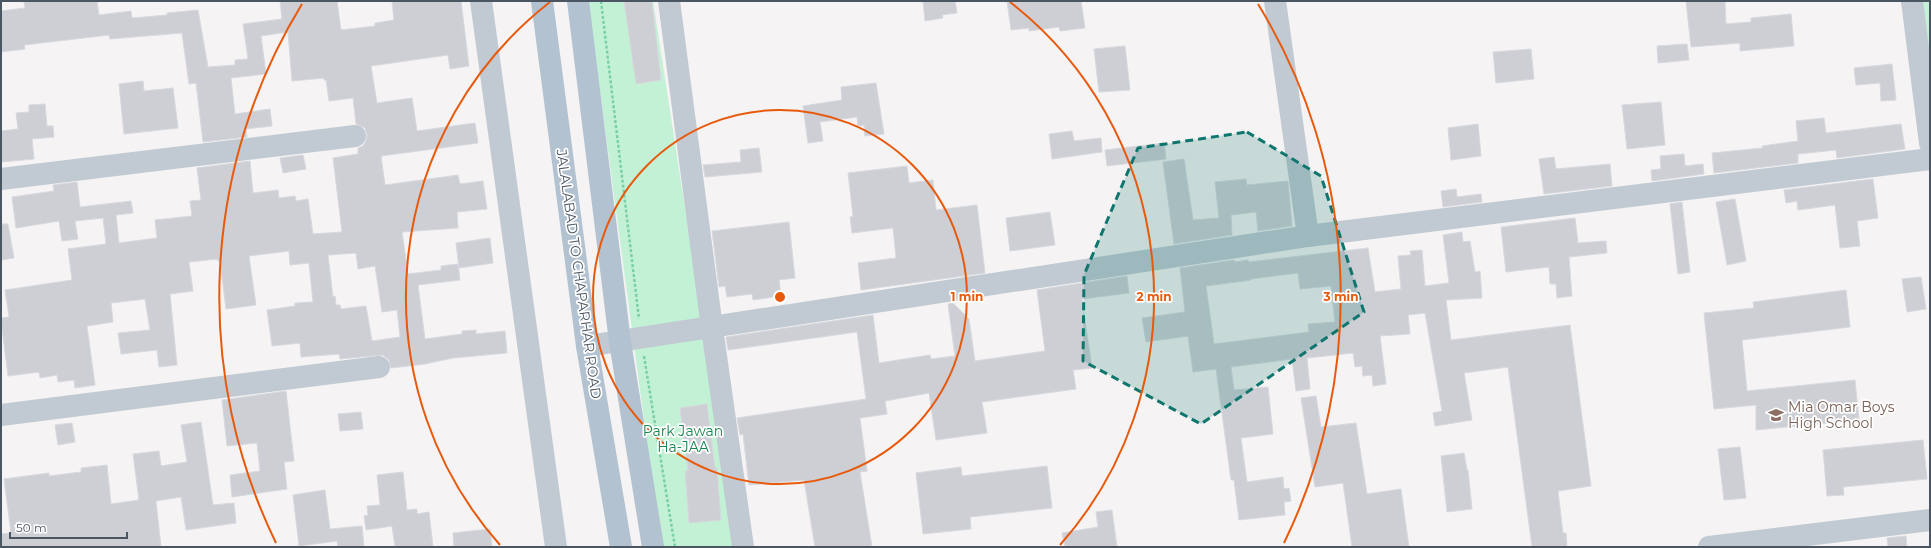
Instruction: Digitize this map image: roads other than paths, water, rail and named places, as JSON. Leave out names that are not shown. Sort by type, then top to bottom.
[{"type":"main road","name":"JALALABAD TO CHAPARHAR ROAD","points":[[542,1],[587,346],[621,547]]},
{"type":"main road","points":[[578,1],[620,342],[653,547]]},
{"type":"street","points":[[480,1],[556,547]]},
{"type":"street","points":[[669,1],[712,328],[743,547]]},
{"type":"street","points":[[1274,1],[1308,236]]},
{"type":"street","points":[[1912,1],[1930,143]]},
{"type":"street","points":[[1,179],[355,136]]},
{"type":"street","points":[[587,346],[1308,236],[1930,159]]},
{"type":"street","points":[[1,415],[379,367]]},
{"type":"street","points":[[1709,547],[1930,520]]},
{"type":"place","name":"Mia Omar Boys High School","points":[[1776,415]]},
{"type":"park label","name":"Park Jawan Ha-JAA","points":[[683,440]]}]
